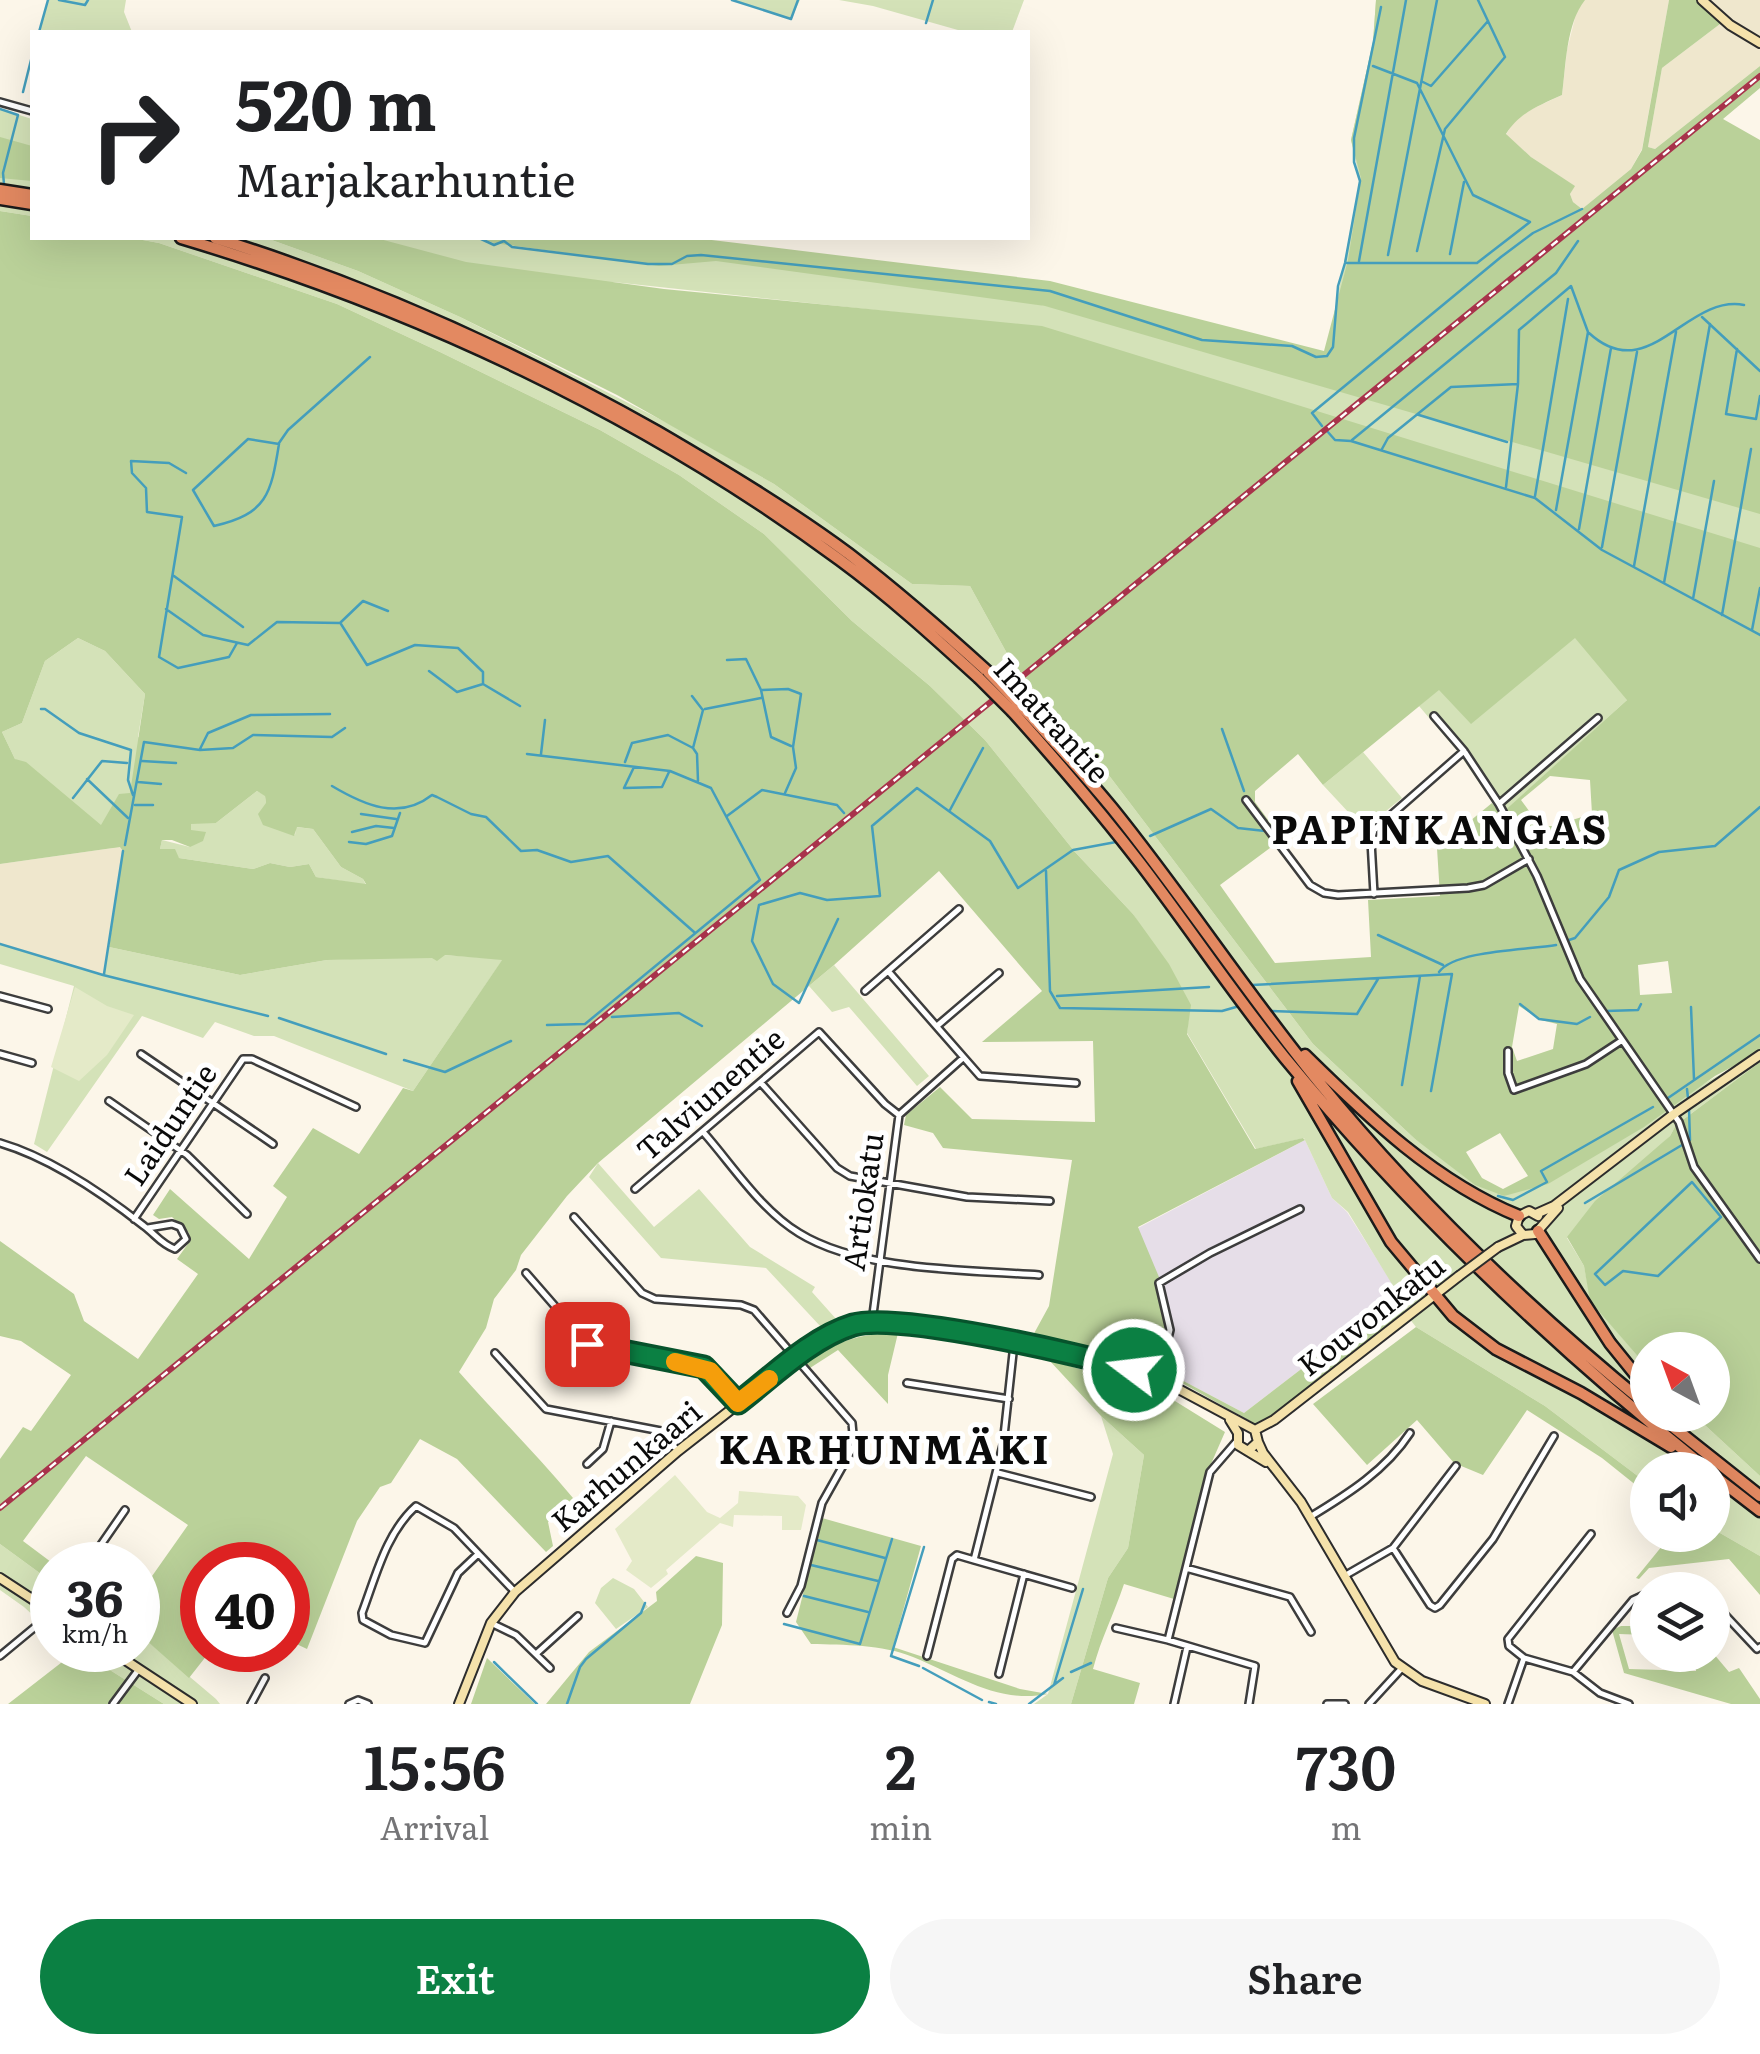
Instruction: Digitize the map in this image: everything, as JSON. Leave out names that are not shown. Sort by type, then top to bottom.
[{"type":"highway","points":[[0,190],[30,195]]},
{"type":"highway","points":[[0,199],[30,204]]},
{"type":"highway","name":"Imatrantie","points":[[186,240],[350,292],[450,333],[604,413],[720,479],[799,530],[983,675]]},
{"type":"highway","name":"Imatrantie","points":[[221,240],[387,298],[453,326],[609,404],[726,471],[807,524],[892,589],[983,675],[1112,808],[1346,1114],[1448,1225],[1504,1282],[1630,1390]]},
{"type":"highway","name":"Imatrantie","points":[[1017,709],[1122,840],[1282,1054],[1376,1163],[1487,1280],[1596,1378],[1693,1452]]},
{"type":"highway","points":[[1272,1022],[1403,1146],[1518,1221]]},
{"type":"highway","points":[[1282,1054],[1378,1222],[1434,1296],[1465,1328],[1496,1349],[1690,1452]]},
{"type":"highway","points":[[1540,1228],[1610,1343],[1630,1368]]},
{"type":"highway","name":"Imatrantie","points":[[1675,1432],[1695,1452]]},
{"type":"highway","name":"Imatrantie","points":[[1730,1477],[1760,1496]]},
{"type":"highway","name":"Imatrantie","points":[[1730,1488],[1760,1511]]},
{"type":"street","points":[[1702,0],[1760,44]]},
{"type":"street","points":[[0,102],[30,110]]},
{"type":"street","points":[[1434,716],[1464,751],[1499,804],[1529,859],[1580,979],[1674,1114],[1694,1167],[1760,1259]]},
{"type":"street","points":[[1499,804],[1598,718]]},
{"type":"street","points":[[1374,894],[1370,841],[1374,830],[1464,751]]},
{"type":"street","points":[[1246,800],[1310,885],[1338,895],[1468,888],[1484,884],[1529,859]]},
{"type":"street","points":[[865,991],[959,909]]},
{"type":"street","points":[[888,971],[984,1078],[1076,1083]]},
{"type":"street","points":[[936,1027],[999,973]]},
{"type":"street","points":[[0,996],[48,1009]]},
{"type":"street","name":"Talviunentie","points":[[635,1189],[819,1032],[884,1104],[900,1114]]},
{"type":"street","points":[[1508,1051],[1508,1073],[1514,1090],[1586,1064],[1621,1042]]},
{"type":"street","points":[[0,1054],[32,1063]]},
{"type":"street","points":[[141,1054],[273,1144]]},
{"type":"street","points":[[1524,1235],[1518,1221],[1529,1211],[1545,1212],[1674,1114],[1760,1055]]},
{"type":"street","name":"Artiokatu","points":[[872,1322],[900,1114],[964,1058]]},
{"type":"street","name":"Laiduntie","points":[[134,1219],[244,1059],[252,1059],[356,1108]]},
{"type":"street","points":[[761,1083],[837,1168],[864,1180],[967,1196],[1050,1200]]},
{"type":"street","points":[[109,1101],[181,1150],[246,1214]]},
{"type":"street","points":[[704,1133],[772,1210],[798,1232],[838,1251],[956,1270],[1039,1274]]},
{"type":"street","points":[[0,1143],[34,1154],[175,1250],[186,1240],[180,1226],[148,1228]]},
{"type":"street","points":[[1540,1228],[1568,1195]]},
{"type":"street","points":[[1158,1378],[1170,1330],[1159,1286],[1163,1279],[1300,1209]]},
{"type":"street","points":[[1536,1214],[1540,1228]]},
{"type":"street","points":[[574,1216],[642,1294],[655,1299],[754,1310],[855,1428],[855,1440],[817,1515],[806,1569],[788,1613]]},
{"type":"street","name":"Kouvonkatu","points":[[1255,1434],[1498,1247],[1513,1234],[1518,1221]]},
{"type":"street","name":"Kouvonkatu","points":[[1498,1247],[1540,1228]]},
{"type":"street","points":[[526,1273],[587,1344],[704,1367],[738,1403]]},
{"type":"street","name":"Karhunkaari","points":[[459,1704],[491,1623],[514,1592],[678,1450],[797,1358],[838,1332],[872,1322],[1088,1358],[1158,1378],[1225,1413],[1255,1434],[1310,1518],[1386,1650],[1402,1668],[1422,1681],[1485,1704]]},
{"type":"street","points":[[974,1560],[998,1473],[1014,1344]]},
{"type":"street","points":[[495,1353],[546,1409],[661,1431],[678,1450]]},
{"type":"street","points":[[907,1383],[1008,1399]]},
{"type":"street","name":"Karhunkaari","points":[[1225,1413],[1241,1443],[1277,1471]]},
{"type":"street","points":[[587,1464],[603,1450],[610,1421]]},
{"type":"street","points":[[1310,1518],[1376,1471],[1410,1433]]},
{"type":"street","points":[[1168,1640],[1210,1472],[1223,1456],[1255,1434]]},
{"type":"street","points":[[1241,1443],[1255,1434]]},
{"type":"street","points":[[1393,1548],[1424,1598],[1436,1608],[1493,1539],[1554,1436]]},
{"type":"street","points":[[1343,1576],[1393,1548],[1456,1466]]},
{"type":"street","points":[[998,1473],[1091,1497]]},
{"type":"street","points":[[477,1554],[458,1573],[425,1643],[391,1634],[363,1620],[362,1613],[388,1545],[416,1506],[454,1528],[514,1592]]},
{"type":"street","points":[[103,1542],[125,1510]]},
{"type":"street","points":[[1591,1534],[1508,1639],[1509,1646],[1524,1658],[1573,1672],[1600,1693],[1629,1704]]},
{"type":"street","points":[[927,1656],[952,1559],[958,1555],[1072,1588]]},
{"type":"street","points":[[1186,1568],[1290,1597],[1311,1632]]},
{"type":"street","points":[[999,1674],[1024,1574]]},
{"type":"street","points":[[0,1578],[30,1598]]},
{"type":"street","points":[[1573,1672],[1630,1604]]},
{"type":"street","points":[[536,1654],[578,1616]]},
{"type":"street","points":[[1730,1619],[1758,1648]]},
{"type":"street","points":[[491,1623],[510,1631],[550,1668]]},
{"type":"street","points":[[1116,1628],[1255,1666],[1249,1704]]},
{"type":"street","points":[[0,1656],[30,1631]]},
{"type":"street","points":[[1174,1704],[1187,1647]]},
{"type":"street","points":[[1508,1704],[1524,1658]]},
{"type":"street","points":[[1369,1704],[1402,1668]]},
{"type":"street","points":[[113,1704],[136,1672]]},
{"type":"street","points":[[143,1672],[192,1704]]},
{"type":"street","points":[[251,1704],[265,1678]]},
{"type":"street","points":[[349,1704],[358,1700],[368,1704]]},
{"type":"street","points":[[1327,1704],[1345,1704]]},
{"type":"shaded area","points":[[1584,0],[1669,0],[1642,149],[1631,169],[1582,209],[1570,194],[1574,186],[1506,135],[1513,122],[1562,95],[1567,50],[1577,10]]},
{"type":"shaded area","points":[[1707,0],[1760,0],[1760,39],[1725,17]]},
{"type":"shaded area","points":[[1720,24],[1760,49],[1760,66],[1655,149],[1648,147],[1662,68]]},
{"type":"shaded area","points":[[120,847],[123,851],[103,975],[0,944],[0,864]]},
{"type":"shaded area","points":[[1305,1140],[1332,1198],[1347,1212],[1399,1294],[1244,1413],[1159,1368],[1167,1314],[1138,1228]]},
{"type":"green space","points":[[48,0],[126,0],[124,12],[131,30],[40,30]]},
{"type":"green space","points":[[732,0],[800,0],[791,19]]},
{"type":"green space","points":[[839,0],[1024,0],[1013,30],[958,30]]},
{"type":"green space","points":[[1376,0],[1462,177],[1760,303],[1760,656],[903,313],[613,282],[562,297],[377,240],[504,241],[510,245],[648,264],[687,256],[829,267],[1326,356],[1360,181],[1351,140],[1373,42]]},
{"type":"green space","points":[[1376,0],[1585,0],[1570,33],[1562,95],[1524,115],[1506,134],[1531,157],[1575,186],[1570,194],[1582,209],[1631,169],[1642,150],[1669,0],[1706,0],[1760,39],[1760,49],[1720,24],[1662,68],[1648,147],[1655,149],[1760,66],[1760,88],[1723,119],[1760,140],[1760,514],[1045,306],[716,261],[659,266],[486,240],[712,240],[1050,281],[1324,351],[1348,260],[1361,178],[1351,140],[1373,42]]},
{"type":"green space","points":[[0,109],[30,118],[30,216],[0,211]]},
{"type":"green space","points":[[0,137],[30,145],[30,181],[0,178]]},
{"type":"green space","points":[[0,211],[30,216],[30,240],[159,243],[337,304],[600,430],[679,475],[764,534],[852,621],[930,686],[985,740],[1075,852],[1133,914],[1169,964],[1191,1005],[1187,1034],[1255,1149],[1305,1140],[1138,1227],[1159,1277],[1157,1286],[1167,1314],[1168,1332],[1159,1368],[1244,1413],[1399,1294],[1405,1313],[1269,1420],[1257,1425],[1173,1378],[1031,1339],[1049,1306],[1072,1160],[943,1148],[933,1133],[904,1125],[906,1115],[940,1087],[972,1119],[1095,1122],[1093,1041],[982,1042],[1042,991],[939,871],[834,965],[598,1163],[521,1255],[516,1270],[494,1299],[486,1328],[459,1372],[573,1498],[548,1522],[553,1546],[546,1552],[457,1459],[420,1439],[391,1483],[380,1487],[357,1521],[310,1641],[310,1542],[180,1542],[180,1670],[160,1652],[160,1565],[188,1525],[86,1456],[23,1541],[30,1546],[30,1566],[0,1544],[0,1459],[23,1427],[31,1431],[71,1375],[21,1341],[0,1336],[0,1241],[74,1294],[84,1321],[138,1359],[198,1274],[177,1259],[190,1241],[189,1233],[172,1217],[159,1219],[153,1215],[170,1189],[249,1259],[287,1197],[273,1186],[313,1128],[359,1154],[403,1088],[413,1091],[502,960],[445,955],[437,961],[327,960],[240,975],[109,947],[123,851],[120,847],[0,864]],"holes":[[[78,638],[105,651],[145,694],[130,793],[119,794],[101,825],[26,762],[15,759],[2,732],[22,723],[45,661]],[[257,791],[265,796],[266,803],[258,814],[263,825],[294,836],[297,827],[313,829],[341,867],[366,884],[316,877],[309,864],[290,867],[270,863],[253,869],[179,858],[175,849],[160,849],[162,840],[190,847],[203,841],[206,832],[191,830],[191,824],[216,823]]]},
{"type":"green space","points":[[143,240],[272,240],[358,271],[460,317],[681,430],[774,484],[912,584],[970,586],[1015,668],[1095,757],[1313,1044],[1415,1139],[1504,1196],[1760,1052],[1760,1062],[1676,1125],[1670,1136],[1567,1238],[1584,1266],[1591,1301],[1630,1347],[1630,1432],[1712,1432],[1760,1476],[1760,1556],[1730,1539],[1730,1452],[1630,1452],[1630,1470],[1545,1406],[1416,1327],[1348,1212],[1332,1198],[1304,1138],[1256,1149],[1187,1033],[1190,1005],[1133,914],[1075,852],[985,740],[930,686],[852,621],[764,534],[679,475],[600,430],[337,304]]},
{"type":"green space","points":[[272,240],[384,240],[466,262],[664,289],[1042,326],[1760,548],[1760,1052],[1715,1076],[1644,1127],[1548,1184],[1504,1196],[1475,1185],[1415,1139],[1313,1044],[1095,757],[1015,668],[970,586],[912,584],[774,484],[617,395],[358,271]],"holes":[[[1575,638],[1627,700],[1501,814],[1492,803],[1437,848],[1440,896],[1368,900],[1371,957],[1275,963],[1220,885],[1282,839],[1255,802],[1255,791],[1298,754],[1323,785],[1439,690],[1471,724]],[[1550,776],[1590,780],[1592,814],[1540,826],[1521,800]],[[1668,961],[1672,993],[1640,995],[1638,965]],[[1519,1006],[1541,1020],[1557,1024],[1553,1049],[1517,1061],[1512,1047]],[[1500,1133],[1528,1176],[1503,1189],[1482,1178],[1466,1152]]]},
{"type":"green space","points":[[1575,637],[1628,699],[1501,815],[1458,752],[1419,706],[1439,689],[1471,723]]},
{"type":"green space","points":[[78,638],[105,651],[145,694],[138,737],[219,769],[117,894],[123,851],[120,847],[112,848],[15,759],[2,732],[22,723],[45,661]]},
{"type":"green space","points":[[1363,752],[1402,798],[1364,829],[1323,785]]},
{"type":"green space","points":[[257,791],[265,795],[266,803],[295,835],[296,827],[313,829],[341,867],[363,879],[366,885],[316,877],[309,864],[290,867],[270,863],[253,869],[179,858],[160,849],[162,840],[190,847],[191,823],[216,823]]},
{"type":"green space","points":[[0,944],[103,975],[109,947],[240,975],[327,960],[444,955],[503,959],[413,1091],[274,1036],[254,1036],[215,1022],[203,1038],[142,1016],[47,1152],[34,1144],[74,986],[0,964]]},
{"type":"green space","points":[[834,965],[929,1076],[917,1086],[849,1007],[832,1012],[809,986]]},
{"type":"green space","points":[[75,987],[107,1006],[134,1015],[107,1055],[79,1081],[51,1067]]},
{"type":"green space","points":[[1760,1062],[1760,1476],[1712,1432],[1730,1432],[1730,1332],[1630,1332],[1630,1347],[1590,1301],[1584,1266],[1567,1237],[1595,1201],[1670,1136],[1676,1125]]},
{"type":"green space","points":[[598,1163],[654,1227],[699,1189],[750,1247],[815,1287],[812,1292],[837,1320],[821,1327],[766,1268],[661,1258],[589,1177]]},
{"type":"green space","points":[[1416,1327],[1545,1406],[1630,1470],[1630,1480],[1527,1410],[1483,1475],[1454,1463],[1417,1420],[1367,1465],[1313,1404]]},
{"type":"green space","points":[[898,1333],[888,1375],[888,1404],[838,1350],[810,1368],[806,1363],[849,1340]]},
{"type":"green space","points":[[1049,1360],[1162,1393],[1225,1432],[1207,1473],[1174,1599],[1124,1584],[1100,1647],[1093,1669],[1140,1683],[1134,1704],[1071,1704],[1108,1578],[1128,1548],[1144,1455]]},
{"type":"green space","points":[[1101,1416],[1144,1455],[1128,1548],[1108,1578],[1071,1704],[1034,1704],[1048,1694],[1113,1454]]},
{"type":"green space","points":[[675,1475],[707,1512],[720,1518],[738,1503],[739,1491],[798,1496],[806,1505],[801,1530],[782,1530],[782,1516],[734,1515],[733,1527],[720,1523],[651,1588],[626,1570],[632,1561],[615,1529]]},
{"type":"green space","points":[[822,1518],[921,1546],[893,1647],[1020,1689],[1048,1694],[1011,1695],[994,1691],[888,1650],[811,1644],[796,1622]]},
{"type":"green space","points":[[1730,1539],[1760,1556],[1760,1595],[1729,1559],[1641,1572],[1657,1552],[1730,1552]]},
{"type":"green space","points":[[0,1544],[30,1566],[30,1613],[0,1590]]},
{"type":"green space","points":[[696,1556],[723,1563],[722,1625],[690,1704],[546,1704],[589,1652],[657,1601],[656,1592]]},
{"type":"green space","points":[[613,1578],[634,1589],[648,1607],[616,1629],[595,1603],[601,1588]]},
{"type":"green space","points":[[1630,1626],[1630,1634],[1619,1634],[1630,1672],[1730,1672],[1739,1668],[1760,1704],[1731,1704],[1624,1673],[1612,1630]]},
{"type":"green space","points":[[160,1652],[220,1704],[164,1704],[113,1672],[160,1672]]},
{"type":"green space","points":[[487,1658],[535,1704],[471,1704]]},
{"type":"green space","points":[[49,1672],[113,1672],[164,1704],[8,1704]]},
{"type":"waterway","points":[[40,30],[48,0]]},
{"type":"waterway","points":[[59,0],[85,5],[88,0]]},
{"type":"waterway","points":[[732,0],[791,19],[798,0]]},
{"type":"waterway","points":[[926,23],[933,0]]},
{"type":"waterway","points":[[1359,261],[1406,0]]},
{"type":"waterway","points":[[1388,255],[1437,0]]},
{"type":"waterway","points":[[1417,251],[1445,129],[1505,57],[1478,0]]},
{"type":"waterway","points":[[483,240],[494,245],[504,241],[512,247],[648,264],[672,264],[687,256],[701,255],[1050,291],[1202,340],[1292,346],[1316,357],[1327,356],[1333,347],[1338,286],[1360,181],[1354,162],[1354,138],[1381,7]]},
{"type":"waterway","points":[[1423,82],[1431,86],[1488,21]]},
{"type":"waterway","points":[[23,92],[30,64]]},
{"type":"waterway","points":[[1347,263],[1477,263],[1530,222],[1473,195],[1417,83],[1373,66]]},
{"type":"waterway","points":[[0,109],[18,115],[3,173],[4,184]]},
{"type":"waterway","points":[[1450,254],[1464,182]]},
{"type":"waterway","points":[[1322,426],[1312,413],[1501,257],[1533,233],[1582,209]]},
{"type":"waterway","points":[[1352,440],[1556,273],[1578,241]]},
{"type":"waterway","points":[[1506,487],[1518,384],[1519,330],[1571,286],[1588,332],[1556,510]]},
{"type":"waterway","points":[[1535,496],[1568,299]]},
{"type":"waterway","points":[[1589,333],[1611,347],[1630,350],[1667,336],[1704,312],[1723,305],[1744,305]]},
{"type":"waterway","points":[[1702,317],[1760,371]]},
{"type":"waterway","points":[[1664,583],[1710,324]]},
{"type":"waterway","points":[[1634,566],[1676,332]]},
{"type":"waterway","points":[[1579,529],[1611,348]]},
{"type":"waterway","points":[[1737,349],[1726,414],[1756,419],[1760,396]]},
{"type":"waterway","points":[[1602,547],[1637,352]]},
{"type":"waterway","points":[[279,443],[288,430],[370,357]]},
{"type":"waterway","points":[[1382,449],[1388,438],[1451,387],[1518,384]]},
{"type":"waterway","points":[[1419,415],[1507,442]]},
{"type":"waterway","points":[[1327,431],[1335,440],[1351,441],[1535,498],[1602,550],[1760,635]]},
{"type":"waterway","points":[[248,439],[279,444],[269,489],[256,508],[214,526],[193,490],[248,439]]},
{"type":"waterway","points":[[1722,615],[1751,449]]},
{"type":"waterway","points":[[186,473],[169,463],[131,461],[132,473],[146,488],[147,512],[182,517],[159,657],[178,668],[229,657],[237,643]]},
{"type":"waterway","points":[[1693,599],[1714,481]]},
{"type":"waterway","points":[[174,576],[243,627]]},
{"type":"waterway","points":[[1752,630],[1760,588]]},
{"type":"waterway","points":[[166,609],[203,635],[248,645],[277,622],[340,623],[363,601],[388,611]]},
{"type":"waterway","points":[[341,624],[367,665],[415,645],[458,648],[483,672],[483,684]]},
{"type":"waterway","points":[[727,660],[746,659],[761,690],[771,737],[791,746]]},
{"type":"waterway","points":[[429,671],[457,692],[483,684],[520,706]]},
{"type":"waterway","points":[[761,690],[788,689],[801,694],[793,747],[796,768],[785,793]]},
{"type":"waterway","points":[[692,696],[702,709]]},
{"type":"waterway","points":[[705,709],[761,698]]},
{"type":"waterway","points":[[41,709],[79,733],[131,750],[128,780],[133,795]]},
{"type":"waterway","points":[[698,781],[697,754],[693,748],[703,710]]},
{"type":"waterway","points":[[200,749],[208,733],[251,715],[330,714]]},
{"type":"waterway","points":[[541,754],[545,720]]},
{"type":"waterway","points":[[125,845],[144,742],[200,750],[233,748],[253,735],[332,737],[345,728]]},
{"type":"waterway","points":[[1222,729],[1244,791]]},
{"type":"waterway","points":[[625,762],[632,743],[668,735],[693,748]]},
{"type":"waterway","points":[[950,810],[983,748]]},
{"type":"waterway","points":[[527,754],[670,771],[711,788],[760,880],[585,1024],[547,1025]]},
{"type":"waterway","points":[[73,798],[102,761],[127,763]]},
{"type":"waterway","points":[[142,761],[176,763]]},
{"type":"waterway","points":[[634,767],[624,788],[662,787],[669,772]]},
{"type":"waterway","points":[[87,779],[128,818]]},
{"type":"waterway","points":[[138,782],[161,784]]},
{"type":"waterway","points":[[332,786],[369,804],[394,809],[420,803],[432,795],[486,817],[521,851],[537,850],[571,862],[608,856],[694,932]]},
{"type":"waterway","points":[[838,919],[799,1003],[773,984],[752,941],[759,905],[800,893],[827,900],[880,896],[872,826],[917,788],[990,841],[1018,888],[1073,850],[1116,842]]},
{"type":"waterway","points":[[727,816],[762,790],[837,805],[844,813]]},
{"type":"waterway","points":[[135,805],[153,805]]},
{"type":"waterway","points":[[1569,940],[1575,938],[1609,897],[1619,870],[1659,852],[1715,846],[1760,807]]},
{"type":"waterway","points":[[1150,836],[1211,809],[1238,828],[1265,831]]},
{"type":"waterway","points":[[349,842],[366,844],[392,836],[400,813]]},
{"type":"waterway","points":[[361,814],[396,819]]},
{"type":"waterway","points":[[1255,816],[1264,830]]},
{"type":"waterway","points":[[352,832],[376,826],[394,828]]},
{"type":"waterway","points":[[104,974],[123,851]]},
{"type":"waterway","points":[[1046,871],[1050,991],[1060,1008],[1222,1011],[1236,1007]]},
{"type":"waterway","points":[[1378,935],[1443,965]]},
{"type":"waterway","points":[[0,944],[103,975],[268,1016]]},
{"type":"waterway","points":[[1439,972],[1460,959],[1476,955],[1556,945]]},
{"type":"waterway","points":[[1252,985],[1452,974],[1431,1091]]},
{"type":"waterway","points":[[1402,1085],[1420,976]]},
{"type":"waterway","points":[[1271,1011],[1357,1014],[1378,979]]},
{"type":"waterway","points":[[1057,996],[1209,987]]},
{"type":"waterway","points":[[1520,1004],[1539,1019],[1577,1024],[1590,1017]]},
{"type":"waterway","points":[[1606,1011],[1638,1010],[1641,1004]]},
{"type":"waterway","points":[[1691,1007],[1694,1079]]},
{"type":"waterway","points":[[612,1017],[679,1013],[702,1026]]},
{"type":"waterway","points":[[279,1018],[386,1054]]},
{"type":"waterway","points":[[1668,1098],[1760,1035]]},
{"type":"waterway","points":[[404,1060],[445,1072],[511,1041]]},
{"type":"waterway","points":[[1687,1089],[1688,1098]]},
{"type":"waterway","points":[[1498,1196],[1513,1200],[1547,1182],[1541,1171],[1653,1107]]},
{"type":"waterway","points":[[1689,1109],[1690,1140]]},
{"type":"waterway","points":[[1585,1203],[1682,1145]]},
{"type":"waterway","points":[[1692,1182],[1721,1217],[1658,1276],[1623,1271],[1605,1285],[1595,1274],[1692,1182]]},
{"type":"waterway","points":[[784,1624],[860,1644],[892,1539]]},
{"type":"waterway","points":[[817,1540],[885,1558]]},
{"type":"waterway","points":[[919,1666],[891,1656],[924,1547]]},
{"type":"waterway","points":[[811,1565],[878,1581]]},
{"type":"waterway","points":[[1054,1685],[1083,1589]]},
{"type":"waterway","points":[[804,1596],[868,1612]]},
{"type":"waterway","points":[[567,1704],[586,1659],[641,1613],[645,1603]]},
{"type":"waterway","points":[[494,1662],[537,1704]]},
{"type":"waterway","points":[[1071,1672],[1091,1663]]},
{"type":"waterway","points":[[923,1668],[982,1700]]},
{"type":"waterway","points":[[1029,1704],[1063,1678]]},
{"type":"waterway","points":[[989,1702],[996,1704]]},
{"type":"railway","points":[[0,1508],[1760,76]]},
{"type":"slow traffic","points":[[675,1362],[704,1367],[738,1403],[769,1379]]},
{"type":"district","name":"PAPINKANGAS","points":[[1440,830]]},
{"type":"district","name":"KARHUNMÄKI","points":[[885,1450]]},
{"type":"route","points":[[587,1344],[704,1367],[738,1403],[824,1339],[856,1324],[872,1322],[1014,1344],[1134,1370]]}]
